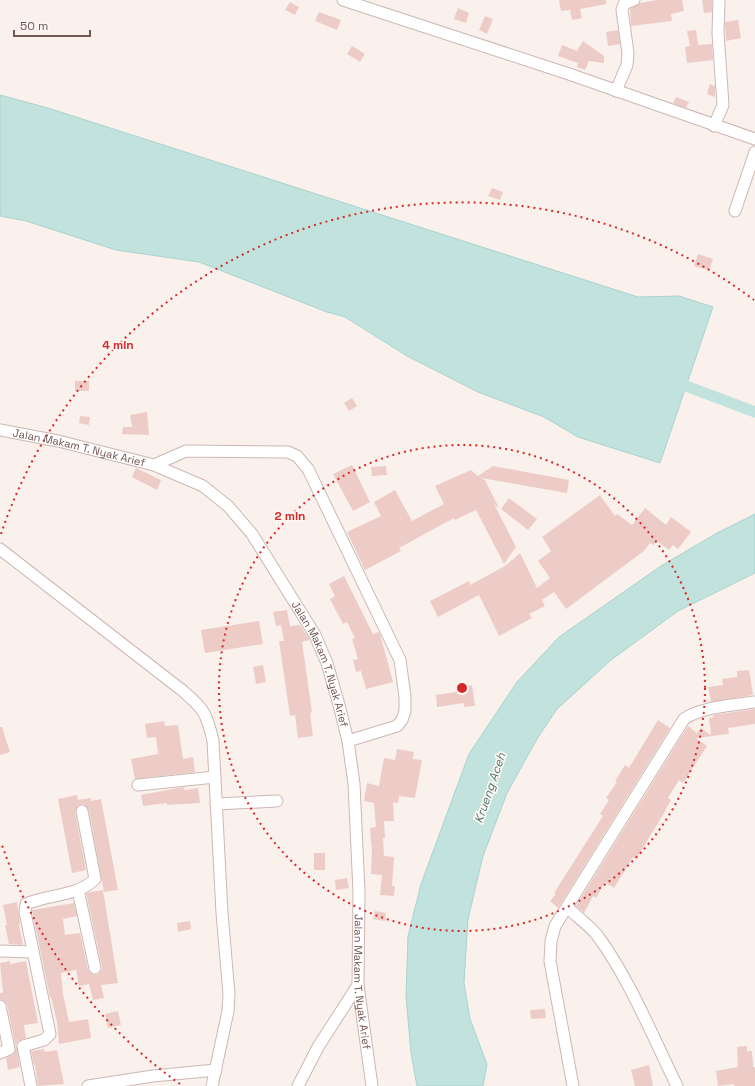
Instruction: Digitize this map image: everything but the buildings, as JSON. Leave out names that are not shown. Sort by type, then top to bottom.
[{"type":"street","points":[[343,0],[755,139]]},
{"type":"street","points":[[616,91],[627,65],[628,53],[622,10],[624,4],[634,0]]},
{"type":"street","points":[[714,126],[723,105],[718,33],[719,0]]},
{"type":"street","points":[[735,210],[755,152]]},
{"type":"street","name":"Jalan Makam T. Nyak Arief","points":[[0,430],[58,441],[154,465],[204,486],[228,506],[252,534],[315,635],[327,663],[348,742],[354,784],[359,892],[358,985],[372,1086]]},
{"type":"street","points":[[154,465],[186,450],[288,452],[297,456],[308,469],[400,660],[405,697],[402,720],[396,726],[348,742]]},
{"type":"street","points":[[0,548],[200,705],[209,723],[213,741],[222,913],[229,994],[228,1011],[212,1086]]},
{"type":"street","points":[[573,1086],[550,961],[550,941],[555,926],[568,908],[684,719],[692,714],[726,706],[755,702]]},
{"type":"street","points":[[138,785],[215,777]]},
{"type":"street","points":[[216,804],[277,801]]},
{"type":"street","points":[[0,1006],[4,1051],[44,1040],[50,1034],[25,912],[26,904],[78,890],[95,879],[82,811]]},
{"type":"street","points":[[78,890],[95,968]]},
{"type":"street","points":[[568,908],[596,934],[609,953],[645,1018],[677,1086]]},
{"type":"street","points":[[0,951],[33,952]]},
{"type":"street","points":[[298,1086],[318,1047],[358,985]]},
{"type":"street","points":[[24,1046],[31,1086]]},
{"type":"street","points":[[88,1086],[153,1076],[216,1070]]},
{"type":"water","points":[[0,95],[48,108],[638,297],[679,296],[713,307],[660,463],[578,437],[544,417],[478,392],[407,356],[345,317],[327,312],[199,262],[116,250],[26,221],[0,216]]},
{"type":"water","name":"Krueng Aceh","points":[[755,514],[755,573],[678,611],[611,660],[557,709],[537,739],[507,793],[483,856],[468,919],[464,983],[470,1019],[487,1064],[483,1086],[417,1086],[411,1053],[406,996],[408,936],[421,884],[469,754],[517,682],[559,637],[661,566],[717,533]]},
{"type":"waterway","points":[[686,386],[755,412]]}]
